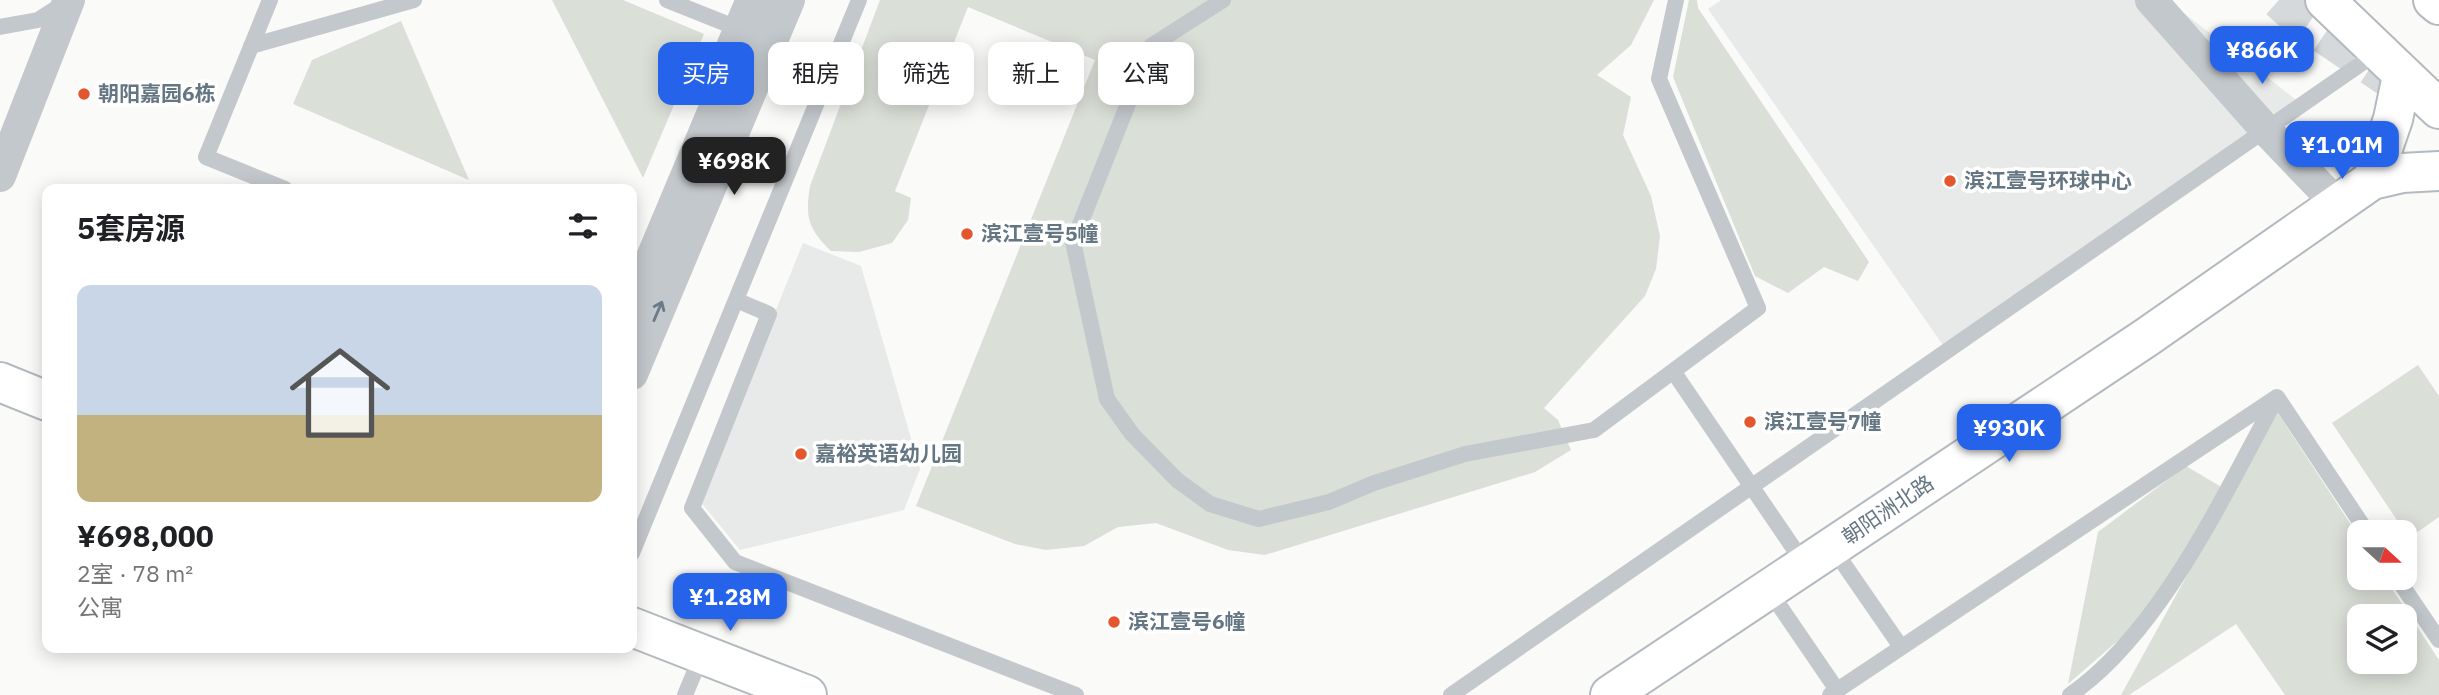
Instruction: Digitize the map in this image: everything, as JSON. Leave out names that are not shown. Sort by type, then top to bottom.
[{"type":"main road","points":[[2325,0],[2388,65],[2439,109]]},
{"type":"main road","points":[[2433,0],[2439,5]]},
{"type":"main road","points":[[2372,180],[2393,119],[2388,65]]},
{"type":"main road","name":"朝阳洲北路","points":[[1610,695],[2147,337],[2372,180],[2402,173],[2439,172]]},
{"type":"main road","points":[[0,382],[42,396]]},
{"type":"main road","points":[[637,629],[807,695]]},
{"type":"street","points":[[637,293],[760,0]]},
{"type":"street","points":[[637,362],[789,0]]},
{"type":"street","points":[[2151,0],[2266,130],[2337,204]]},
{"type":"street","points":[[0,176],[69,1]]},
{"type":"lane","points":[[270,0],[206,157],[273,184]]},
{"type":"lane","points":[[251,47],[414,0]]},
{"type":"lane","points":[[667,0],[732,26]]},
{"type":"lane","points":[[637,260],[743,0]]},
{"type":"lane","points":[[637,541],[859,0]]},
{"type":"lane","points":[[1223,0],[1151,46],[1073,242],[1107,399],[1132,434],[1177,480],[1210,504],[1259,519],[1329,502],[1374,483],[1465,454],[1594,430],[1758,307],[1659,79],[1676,0]]},
{"type":"lane","points":[[0,27],[38,20],[69,1]]},
{"type":"lane","points":[[1451,695],[2266,130],[2388,65]]},
{"type":"lane","points":[[736,300],[769,314],[692,508],[735,562],[1076,695]]},
{"type":"lane","points":[[1673,371],[1752,486],[1901,647]]},
{"type":"lane","points":[[2277,397],[2359,520]]},
{"type":"lane","points":[[1768,589],[1834,692],[2277,397]]},
{"type":"lane","points":[[2070,695],[2090,681],[2144,622],[2198,541],[2277,397]]},
{"type":"lane","points":[[2405,590],[2439,640]]},
{"type":"lane","points":[[685,695],[702,654]]},
{"type":"shaded area","points":[[552,0],[623,0],[704,34],[701,42],[658,42],[658,105],[674,105],[643,178]]},
{"type":"shaded area","points":[[880,0],[1654,0],[1631,45],[1597,75],[1631,97],[1623,135],[1651,196],[1660,236],[1656,269],[1645,296],[1544,408],[1558,420],[1571,450],[1535,472],[1265,555],[1228,550],[1156,523],[1118,527],[1084,546],[1046,550],[1015,544],[916,506],[1077,105],[1084,105],[1084,87],[1095,60],[1084,55],[1084,42],[1052,42],[968,7],[954,42],[878,42],[878,105],[929,105],[895,191],[911,198],[908,220],[892,243],[859,252],[831,251],[817,236],[810,222],[810,186],[840,105],[864,105],[864,43]]},
{"type":"shaded area","points":[[1689,0],[1697,0],[1698,8],[1869,262],[1858,281],[1824,267],[1788,293],[1755,276],[1673,77]]},
{"type":"shaded area","points":[[1721,0],[2167,0],[2299,102],[1945,348],[1708,9]]},
{"type":"shaded area","points":[[401,21],[469,180],[293,104],[312,60]]},
{"type":"shaded area","points":[[803,243],[861,266],[920,469],[904,510],[740,550],[699,500]]},
{"type":"shaded area","points":[[2418,365],[2439,396],[2439,517],[2417,532],[2417,520],[2397,520],[2332,423]]},
{"type":"shaded area","points":[[2277,412],[2348,520],[2347,590],[2393,590],[2402,604],[2347,604],[2347,674],[2417,674],[2417,627],[2439,660],[2439,695],[2285,695],[2236,624],[2129,695],[2121,695]]},
{"type":"shaded area","points":[[2186,466],[2223,488],[2205,529],[2136,625],[2068,684],[2098,532]]},
{"type":"tunnel","points":[[2279,0],[2298,17],[2400,86]]},
{"type":"place","name":"朝阳嘉园6栋","points":[[84,94]]},
{"type":"place","name":"滨江壹号环球中心","points":[[1950,181]]},
{"type":"place","name":"滨江壹号5幢","points":[[967,234]]},
{"type":"place","name":"滨江壹号7幢","points":[[1750,422]]},
{"type":"place","name":"嘉裕英语幼儿园","points":[[801,454]]},
{"type":"place","name":"滨江壹号6幢","points":[[1114,622]]}]
